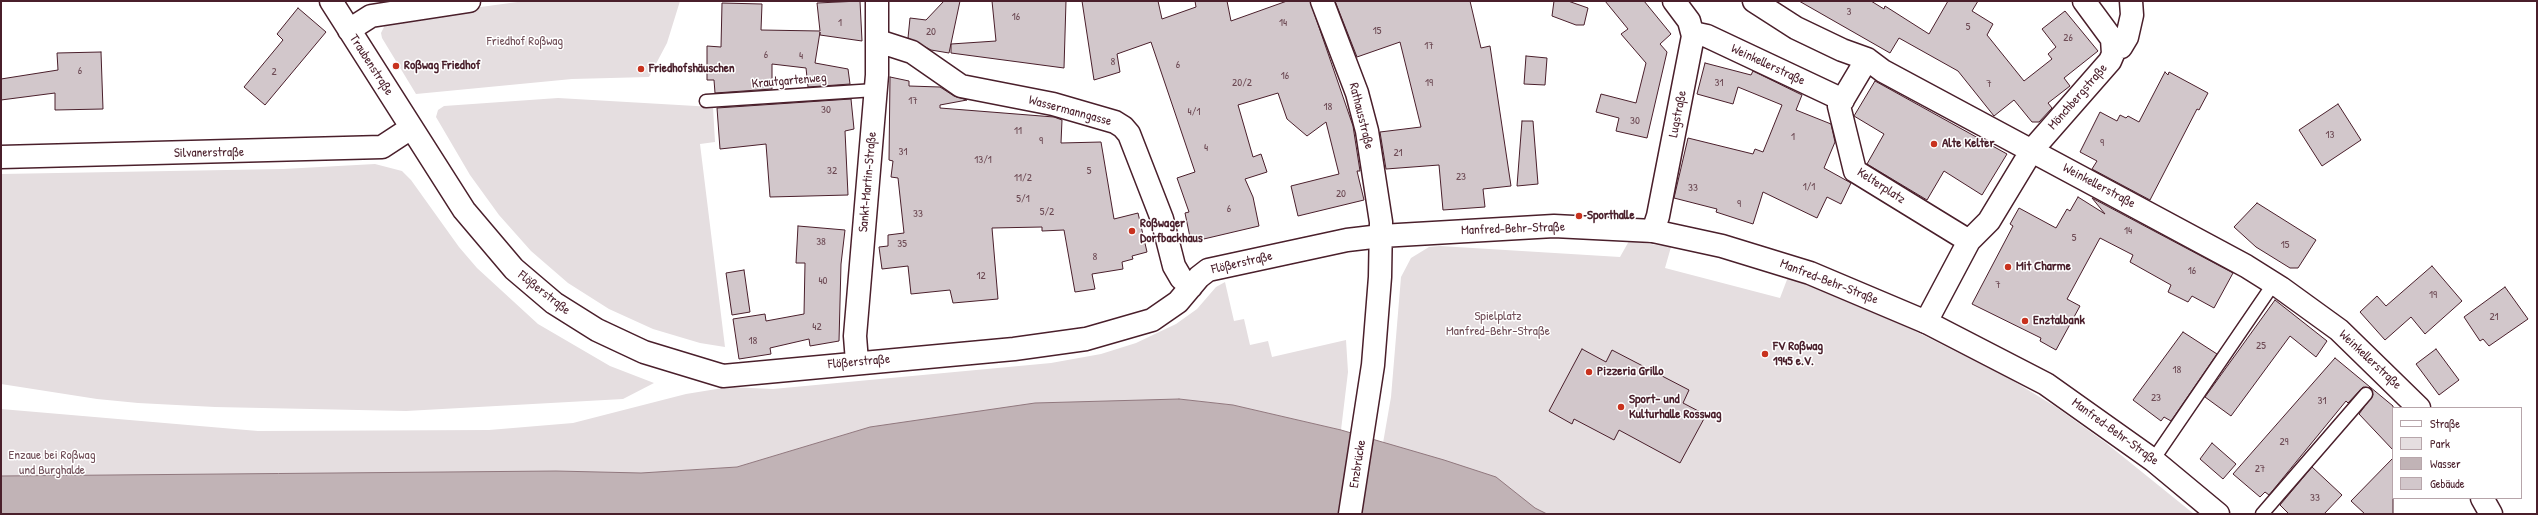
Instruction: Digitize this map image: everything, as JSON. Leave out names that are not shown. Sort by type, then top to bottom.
[{"type":"street","name":"Traubenstraße","points":[[331,1],[411,128]]},
{"type":"street","points":[[349,30],[371,16],[469,1]]},
{"type":"street","name":"Sankt-Martin-Straße","points":[[857,362],[855,336],[875,90],[878,40],[877,1]]},
{"type":"street","name":"Rathausstraße","points":[[1322,1],[1357,93],[1367,131],[1381,236],[1378,323],[1366,413]]},
{"type":"street","name":"Weinkellerstraße","points":[[1754,1],[1819,40],[1868,59],[1883,71],[2246,266],[2274,283],[2339,330],[2419,407]]},
{"type":"street","points":[[2084,1],[2109,32],[2114,47],[2122,47],[2127,37],[2132,15],[2132,1]]},
{"type":"street","points":[[1679,3],[1689,21],[1693,33]]},
{"type":"street","name":"Weinkellerstraße","points":[[1693,33],[1707,36],[1843,100]]},
{"type":"street","name":"Lugstraße","points":[[1653,232],[1658,216],[1693,33]]},
{"type":"street","name":"Wassermanngasse","points":[[878,40],[912,52],[961,86],[1053,104],[1115,122],[1123,127],[1129,134],[1162,219],[1174,266],[1181,278],[1191,287]]},
{"type":"street","name":"Mönchbergstraße","points":[[2032,150],[2110,61],[2114,47]]},
{"type":"street","name":"Kelterplatz","points":[[1868,59],[1839,106],[1854,171],[1970,241]]},
{"type":"street","name":"Flößerstraße","points":[[411,128],[464,210],[496,251],[533,287],[575,317],[597,330],[644,352],[723,376],[857,362],[1014,349],[1105,335],[1152,320],[1173,306],[1203,273],[1214,268],[1347,240],[1381,236]]},
{"type":"street","name":"Silvanerstraße","points":[[1,157],[382,147],[411,128]]},
{"type":"street","points":[[1926,322],[1970,241],[1989,221],[2032,150]]},
{"type":"street","name":"Manfred-Behr-Straße","points":[[1381,236],[1554,226],[1653,232],[1722,246],[1810,273],[1926,322],[2046,384],[2153,460],[2218,514]]},
{"type":"street","name":"Enzbrücke","points":[[1350,514],[1366,413]]},
{"type":"street","points":[[2483,499],[2491,514]]},
{"type":"lane","name":"Krautgartenweg","points":[[706,101],[875,90]]},
{"type":"lane","points":[[2153,460],[2274,283]]},
{"type":"lane","points":[[2262,514],[2366,394]]},
{"type":"green space","name":"Friedhof Roßwag","points":[[525,1],[680,1],[667,43],[649,77],[572,79],[416,94],[382,38],[381,33],[385,25],[406,17]]},
{"type":"green space","points":[[558,98],[713,107],[715,142],[700,144],[725,347],[700,343],[653,329],[609,309],[568,283],[531,251],[499,215],[470,175],[436,117],[438,110],[444,106]]},
{"type":"green space","points":[[375,164],[402,171],[411,180],[459,247],[477,268],[538,324],[610,366],[654,383],[623,399],[406,411],[215,407],[138,403],[97,399],[1,384],[1,174],[283,169]]},
{"type":"green space","name":"FV Roßwag 1945 e.V.","points":[[1629,241],[1671,247],[1665,268],[1780,298],[1788,277],[1911,329],[2010,379],[2056,407],[2106,443],[2194,514],[1547,514],[1406,451],[1383,443],[1391,397],[1401,277],[1411,258],[1429,247],[1440,246],[1620,257]]},
{"type":"green space","name":"Enzaue bei Roßwag und Burghalde","points":[[1225,282],[1234,321],[1244,319],[1250,345],[1268,341],[1272,357],[1346,340],[1348,372],[1341,430],[1233,405],[1179,399],[870,427],[737,467],[670,471],[698,514],[1,514],[1,409],[258,431],[489,430],[573,423],[686,394],[729,387],[773,389],[1051,363],[1101,354],[1136,343],[1176,324],[1197,309],[1216,287]]},
{"type":"water","points":[[1179,399],[1233,405],[1341,430],[1444,460],[1496,477],[1535,508],[1547,514],[1,514],[1,476],[556,471],[641,473],[737,467],[870,427],[1035,403]]},
{"type":"building","points":[[860,1],[862,41],[820,35],[820,32],[815,63],[848,69],[850,84],[808,87],[806,68],[772,64],[772,89],[715,93],[714,80],[707,80],[707,46],[721,47],[722,3],[762,4],[761,30],[820,31],[817,3]]},
{"type":"building","points":[[944,1],[960,1],[949,53],[931,50],[908,38],[910,18],[926,20]]},
{"type":"building","points":[[992,1],[1066,1],[1064,68],[951,53],[951,44],[996,41]]},
{"type":"building","points":[[1082,1],[1158,1],[1162,19],[1196,7],[1195,1],[1227,1],[1231,21],[1287,1],[1310,1],[1353,126],[1360,171],[1357,171],[1364,200],[1298,216],[1291,186],[1339,174],[1326,122],[1307,136],[1287,119],[1278,93],[1238,105],[1253,157],[1261,154],[1267,172],[1245,179],[1253,197],[1259,226],[1191,242],[1185,213],[1189,212],[1177,178],[1195,172],[1151,42],[1117,54],[1120,72],[1094,80]]},
{"type":"building","points":[[1335,1],[1470,1],[1481,48],[1490,46],[1511,186],[1483,189],[1485,207],[1443,210],[1439,165],[1386,169],[1380,132],[1421,127],[1400,42],[1357,57]]},
{"type":"building","points":[[1554,1],[1568,1],[1588,8],[1584,25],[1576,25],[1552,16]]},
{"type":"building","points":[[1605,1],[1644,1],[1671,34],[1660,44],[1667,52],[1647,138],[1616,131],[1619,118],[1596,112],[1601,94],[1636,103],[1646,63],[1621,34],[1628,29]]},
{"type":"building","points":[[1799,1],[1871,1],[1884,9],[1885,6],[1929,34],[1948,1],[1978,1],[1972,11],[1993,24],[1987,35],[2024,81],[2052,59],[2048,54],[2056,47],[2042,29],[2065,11],[2098,51],[2064,78],[2070,86],[2048,103],[2052,108],[2039,122],[2032,122],[2014,100],[1994,116],[1958,71],[1899,38],[1890,53]]},
{"type":"building","points":[[298,8],[326,32],[265,105],[244,87],[283,40],[277,34]]},
{"type":"building","points":[[101,52],[103,109],[55,110],[55,93],[1,100],[1,79],[58,70],[57,53]]},
{"type":"building","points":[[1526,56],[1547,58],[1545,85],[1524,84]]},
{"type":"building","points":[[1705,63],[1751,75],[1753,71],[1802,95],[1796,110],[1831,124],[1835,142],[1824,168],[1851,183],[1841,204],[1827,197],[1817,218],[1763,192],[1753,224],[1716,212],[1717,209],[1674,198],[1688,138],[1753,154],[1755,149],[1763,152],[1782,105],[1738,87],[1733,104],[1697,94]]},
{"type":"building","points":[[2165,72],[2168,75],[2169,72],[2208,93],[2199,110],[2197,109],[2150,200],[2092,169],[2097,161],[2080,152],[2100,112],[2117,121],[2120,115],[2126,118],[2128,116],[2139,122]]},
{"type":"building","points":[[890,77],[909,81],[909,86],[940,87],[954,96],[967,100],[940,105],[940,108],[1054,117],[1062,120],[1061,143],[1101,142],[1114,219],[1138,213],[1147,252],[1132,256],[1133,259],[1122,262],[1123,269],[1092,274],[1095,289],[1075,292],[1064,230],[1042,231],[1042,227],[992,228],[998,299],[953,303],[950,290],[911,294],[908,266],[882,269],[879,247],[888,246],[888,235],[904,233],[898,178],[891,177],[893,161],[889,160]]},
{"type":"building","name":"Alte Kelter","points":[[1875,81],[2007,154],[1982,195],[1944,171],[1927,200],[1867,164],[1884,134],[1854,116]]},
{"type":"building","points":[[851,99],[854,129],[845,131],[848,195],[770,197],[766,144],[720,149],[717,108]]},
{"type":"building","points":[[2338,104],[2361,140],[2322,166],[2299,130]]},
{"type":"building","points":[[1522,121],[1533,121],[1538,184],[1517,186]]},
{"type":"building","points":[[2078,197],[2105,214],[2092,198],[2233,273],[2214,308],[2192,296],[2188,302],[2168,292],[2171,285],[2130,262],[2133,255],[2100,238],[2067,299],[2080,306],[2056,350],[2040,341],[2041,338],[1972,304],[2013,226],[2010,224],[2019,208],[2056,228],[2067,209],[2070,211]]},
{"type":"building","points":[[2257,203],[2316,240],[2298,268],[2290,268],[2256,247],[2234,227]]},
{"type":"building","points":[[798,226],[845,230],[841,264],[839,341],[810,346],[809,339],[770,348],[771,354],[739,359],[733,319],[765,314],[766,321],[804,314],[805,263],[796,263]]},
{"type":"building","points":[[2432,266],[2462,301],[2425,334],[2411,317],[2385,340],[2360,312],[2377,296],[2386,306]]},
{"type":"building","points":[[744,270],[750,312],[732,315],[726,273]]},
{"type":"building","points":[[2505,287],[2528,319],[2489,346],[2483,339],[2480,341],[2464,317]]},
{"type":"building","points":[[2275,300],[2327,341],[2316,357],[2290,336],[2231,416],[2205,397]]},
{"type":"building","points":[[2183,332],[2217,354],[2171,421],[2164,417],[2161,421],[2133,400]]},
{"type":"building","name":"Sport- und Kulturhalle Rosswag","points":[[1582,349],[1606,362],[1612,350],[1689,390],[1683,403],[1706,415],[1680,463],[1619,430],[1614,440],[1574,419],[1572,424],[1549,411]]},
{"type":"building","points":[[2436,349],[2459,380],[2439,395],[2416,364]]},
{"type":"building","points":[[2335,358],[2393,406],[2392,449],[2359,414],[2373,395],[2371,388],[2363,387],[2348,403],[2346,401],[2269,495],[2265,492],[2260,497],[2233,474]]},
{"type":"building","points":[[2212,443],[2236,464],[2223,479],[2200,459]]},
{"type":"building","points":[[2392,459],[2393,514],[2365,514],[2351,501]]},
{"type":"building","points":[[2312,467],[2342,495],[2324,514],[2289,514],[2280,505]]},
{"type":"place","name":"Roßwag Friedhof","points":[[396,66]]},
{"type":"place","name":"Friedhofshäuschen","points":[[641,69]]},
{"type":"place","name":"Alte Kelter","points":[[1934,144]]},
{"type":"place","name":"Sporthalle","points":[[1579,216]]},
{"type":"place","name":"Roßwager Dorfbackhaus","points":[[1132,231]]},
{"type":"place","name":"Mit Charme","points":[[2008,267]]},
{"type":"place","name":"Enztalbank","points":[[2025,321]]},
{"type":"place","name":"FV Roßwag 1945 e.V.","points":[[1765,354]]},
{"type":"place","name":"Pizzeria Grillo","points":[[1589,372]]},
{"type":"place","name":"Sport- und Kulturhalle Rosswag","points":[[1621,407]]},
{"type":"park label","name":"Spielplatz Manfred-Behr-Straße","points":[[1498,324]]}]
